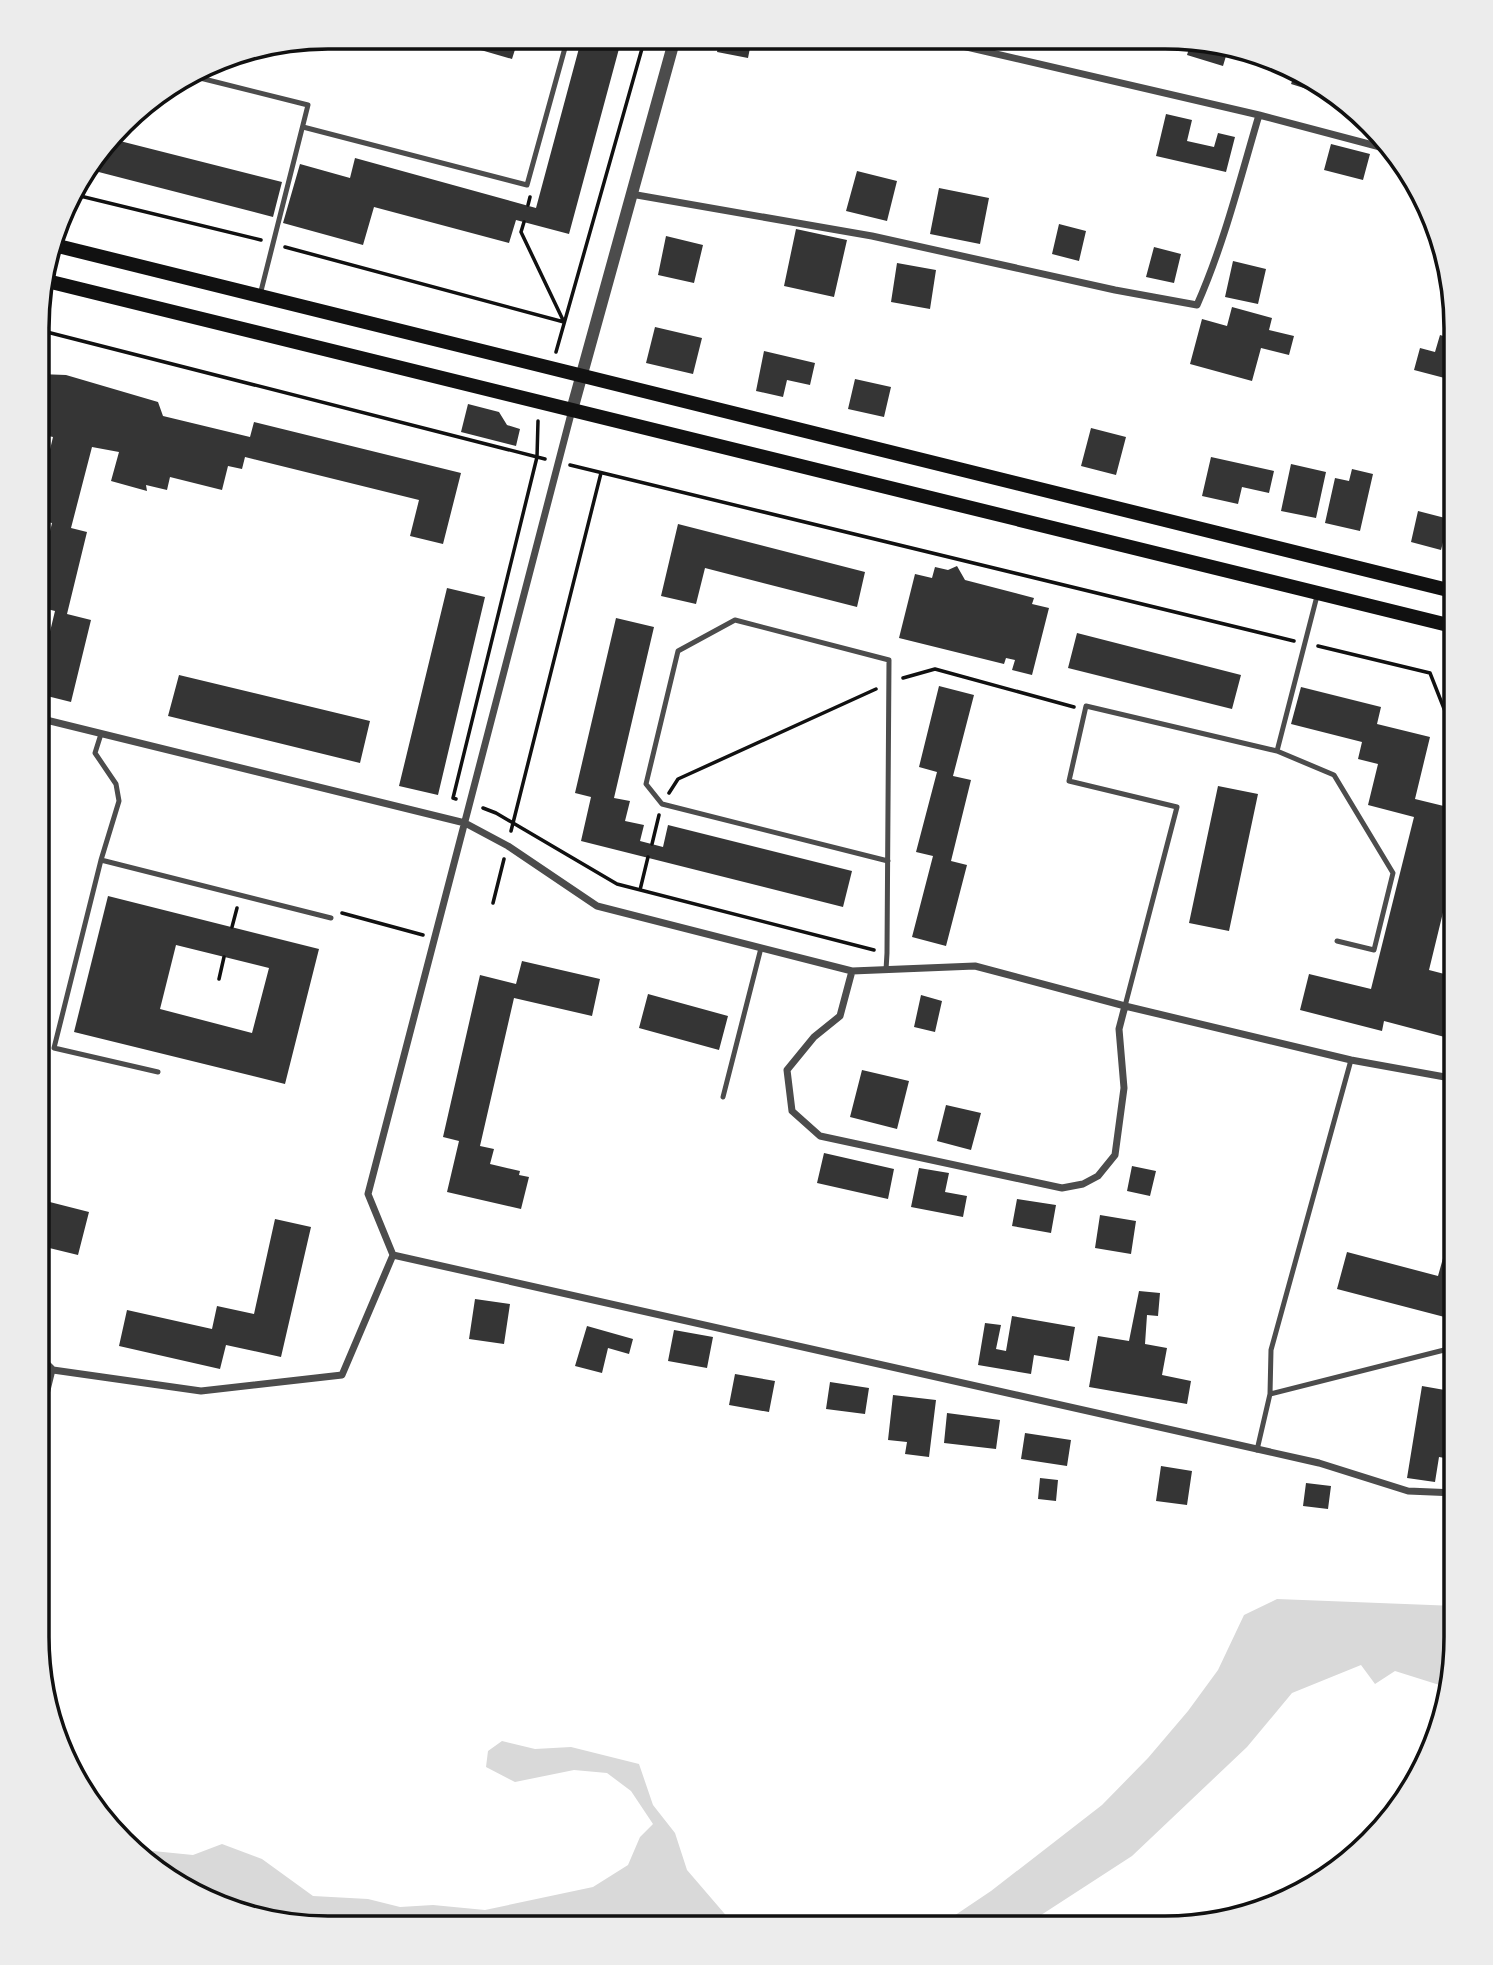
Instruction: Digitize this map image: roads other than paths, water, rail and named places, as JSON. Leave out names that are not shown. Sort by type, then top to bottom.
[{"type":"main road","points":[[62,247],[1444,589]]},
{"type":"main road","points":[[53,282],[1444,622]]},
{"type":"street","points":[[49,1366],[53,1370],[201,1391],[342,1376],[393,1255],[368,1194],[572,410],[672,49]]},
{"type":"street","points":[[979,49],[1259,115],[1377,146]]},
{"type":"street","points":[[631,194],[872,236],[1115,290],[1197,305],[1232,208],[1259,115]]},
{"type":"street","points":[[49,721],[465,823],[508,846],[597,906],[761,948],[852,971],[975,966],[1125,1006],[1351,1060],[1444,1077]]},
{"type":"street","points":[[852,971],[840,1016],[814,1037],[787,1070],[792,1111],[820,1136],[1062,1188],[1083,1184],[1098,1176],[1115,1154],[1124,1088],[1119,1029],[1125,1006]]},
{"type":"street","points":[[393,1255],[1319,1463],[1408,1491],[1444,1492]]},
{"type":"lane","points":[[303,127],[527,185],[565,49]]},
{"type":"lane","points":[[203,79],[308,105],[260,295]]},
{"type":"lane","points":[[1277,751],[1318,593]]},
{"type":"lane","points":[[886,970],[888,861],[889,660],[735,620],[678,651],[646,784],[662,804],[888,861]]},
{"type":"lane","points":[[1125,1006],[1177,807],[1069,781],[1086,706],[1277,751],[1334,775],[1393,873],[1374,950],[1337,941]]},
{"type":"lane","points":[[101,734],[95,753],[116,785],[119,801],[54,1048],[158,1072]]},
{"type":"lane","points":[[102,860],[331,918]]},
{"type":"lane","points":[[723,1097],[761,948]]},
{"type":"lane","points":[[1257,1450],[1270,1394],[1272,1350],[1351,1060]]},
{"type":"lane","points":[[1270,1394],[1444,1350]]},
{"type":"lane","points":[[49,1370],[53,1370],[49,1386]]}]
